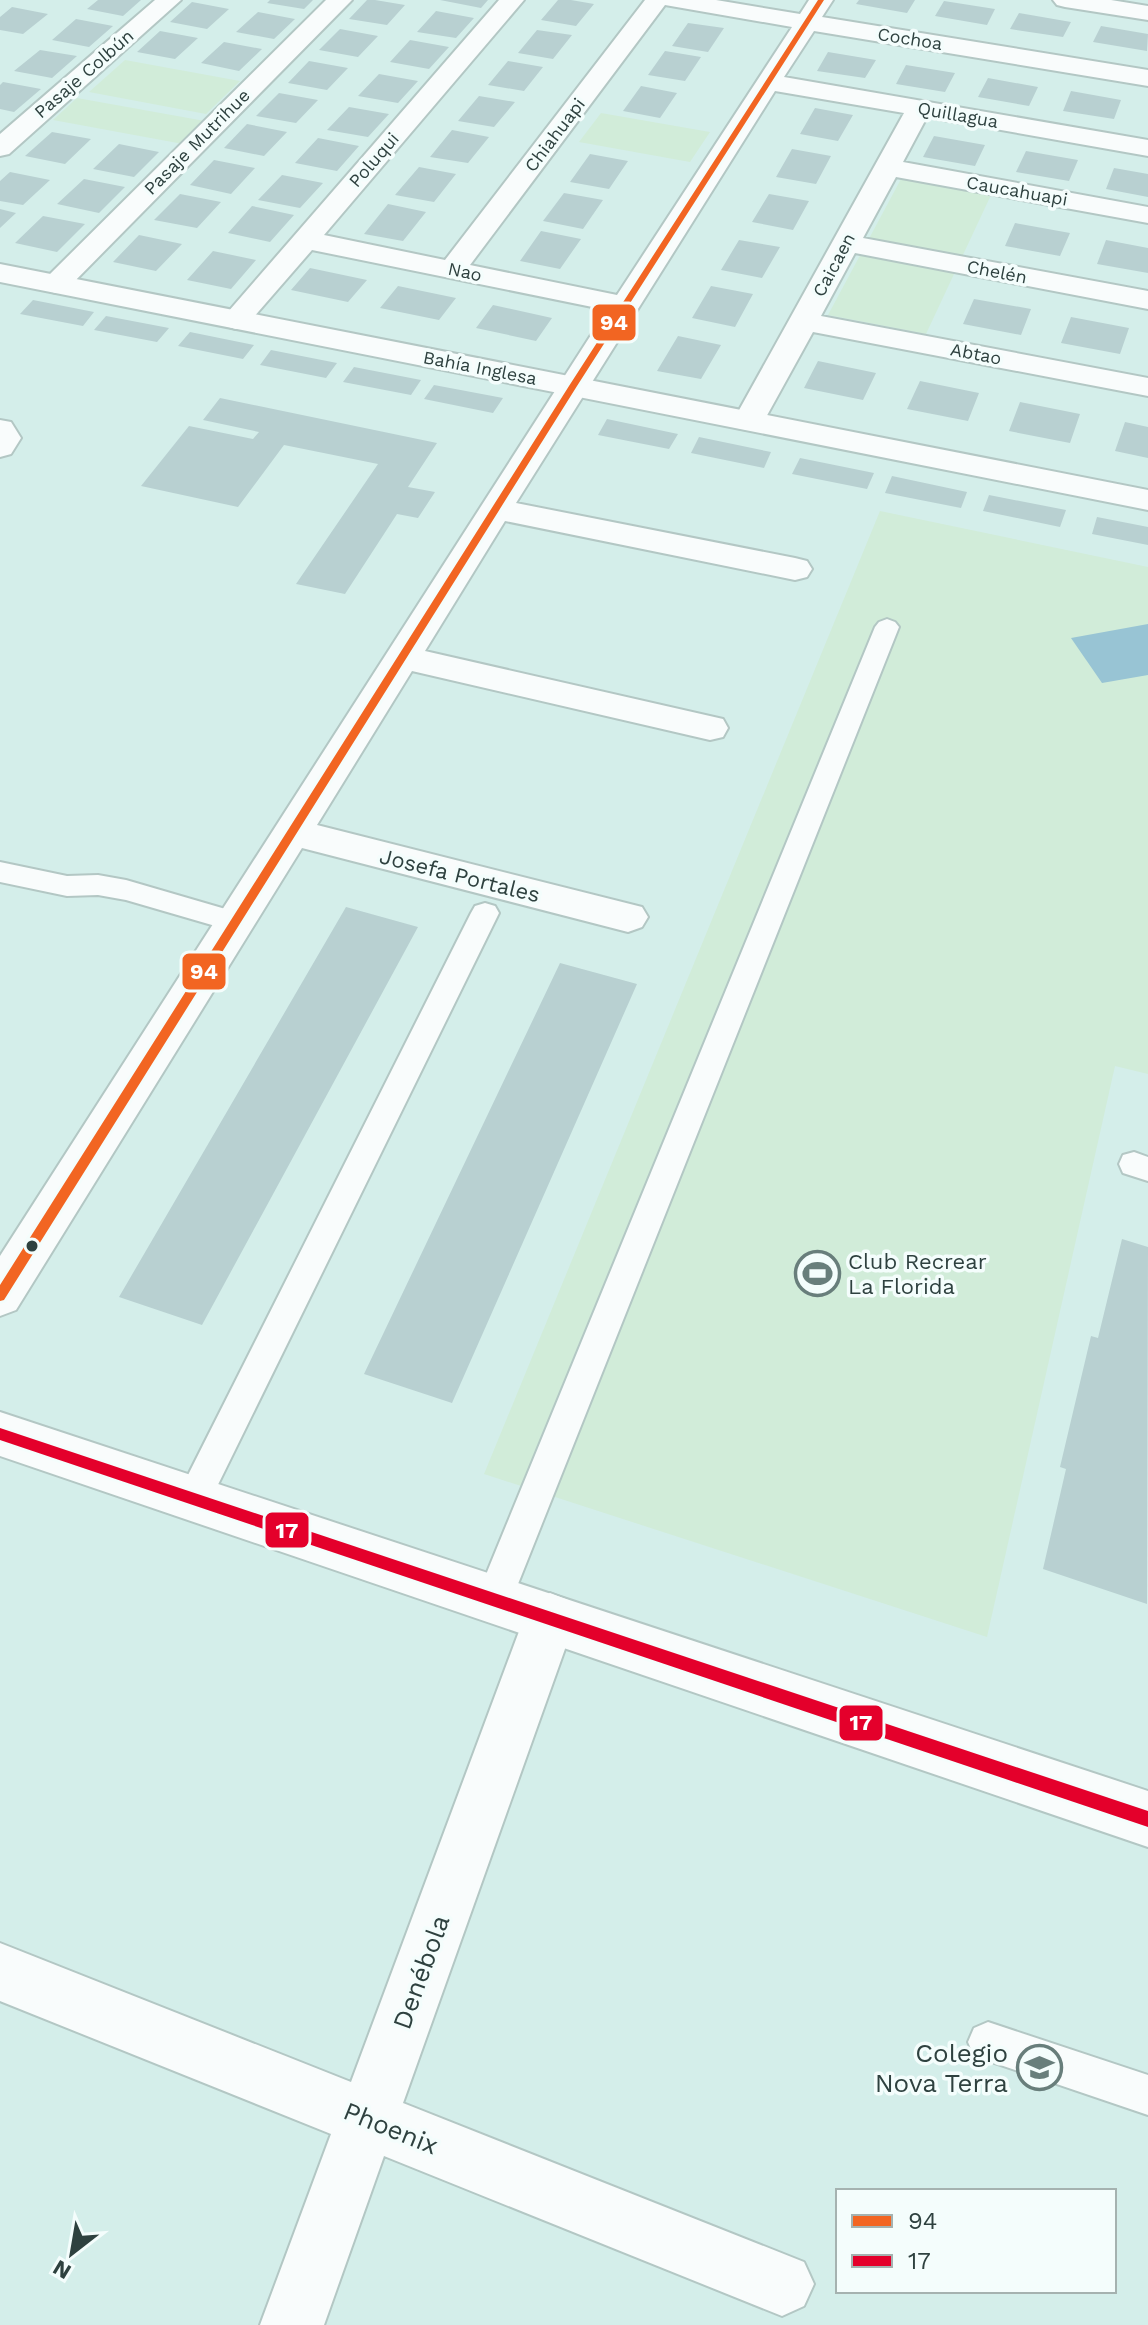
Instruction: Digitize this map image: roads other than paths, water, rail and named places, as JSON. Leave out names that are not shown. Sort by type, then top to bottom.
[{"type":"street","name":"Pasaje Colbún","points":[[0,148],[169,0]]},
{"type":"street","name":"Pasaje Mutrihue","points":[[56,284],[340,0]]},
{"type":"street","name":"Poluqui","points":[[236,320],[512,0]]},
{"type":"street","name":"Chiahuapi","points":[[452,270],[657,0]]},
{"type":"street","name":"Cochoa","points":[[672,0],[814,11],[1148,78]]},
{"type":"street","points":[[1075,1],[1148,13]]},
{"type":"street","points":[[0,1296],[573,386],[814,11]]},
{"type":"street","name":"Quillagua","points":[[768,82],[1148,148]]},
{"type":"street","name":"Caicaen","points":[[749,421],[919,109]]},
{"type":"street","name":"Caucahuapi","points":[[886,167],[1148,215]]},
{"type":"street","name":"Nao","points":[[305,240],[625,305]]},
{"type":"street","name":"Chelén","points":[[845,243],[1148,300]]},
{"type":"street","name":"Bahía Inglesa","points":[[0,273],[1148,500]]},
{"type":"street","name":"Abtao","points":[[803,321],[1148,387]]},
{"type":"street","points":[[0,429],[5,438],[0,447]]},
{"type":"street","points":[[496,509],[795,569]]},
{"type":"street","points":[[402,657],[710,728]]},
{"type":"street","name":"Josefa Portales","points":[[292,832],[628,917]]},
{"type":"street","points":[[0,1434],[1148,1819]]},
{"type":"street","name":"Denébola","points":[[292,2325],[550,1618]]},
{"type":"street","name":"Phoenix","points":[[0,1972],[782,2284]]},
{"type":"lane","points":[[494,1599],[887,627]]},
{"type":"lane","points":[[0,872],[67,886],[98,885],[126,890],[236,922]]},
{"type":"lane","points":[[194,1498],[485,913]]},
{"type":"lane","points":[[988,2042],[1148,2095]]},
{"type":"water","points":[[1148,624],[1148,675],[1102,683],[1071,638]]},
{"type":"place","name":"Club Recrear La Florida","points":[[817,1274]]},
{"type":"place","name":"Colegio Nova Terra","points":[[1039,2068]]}]
